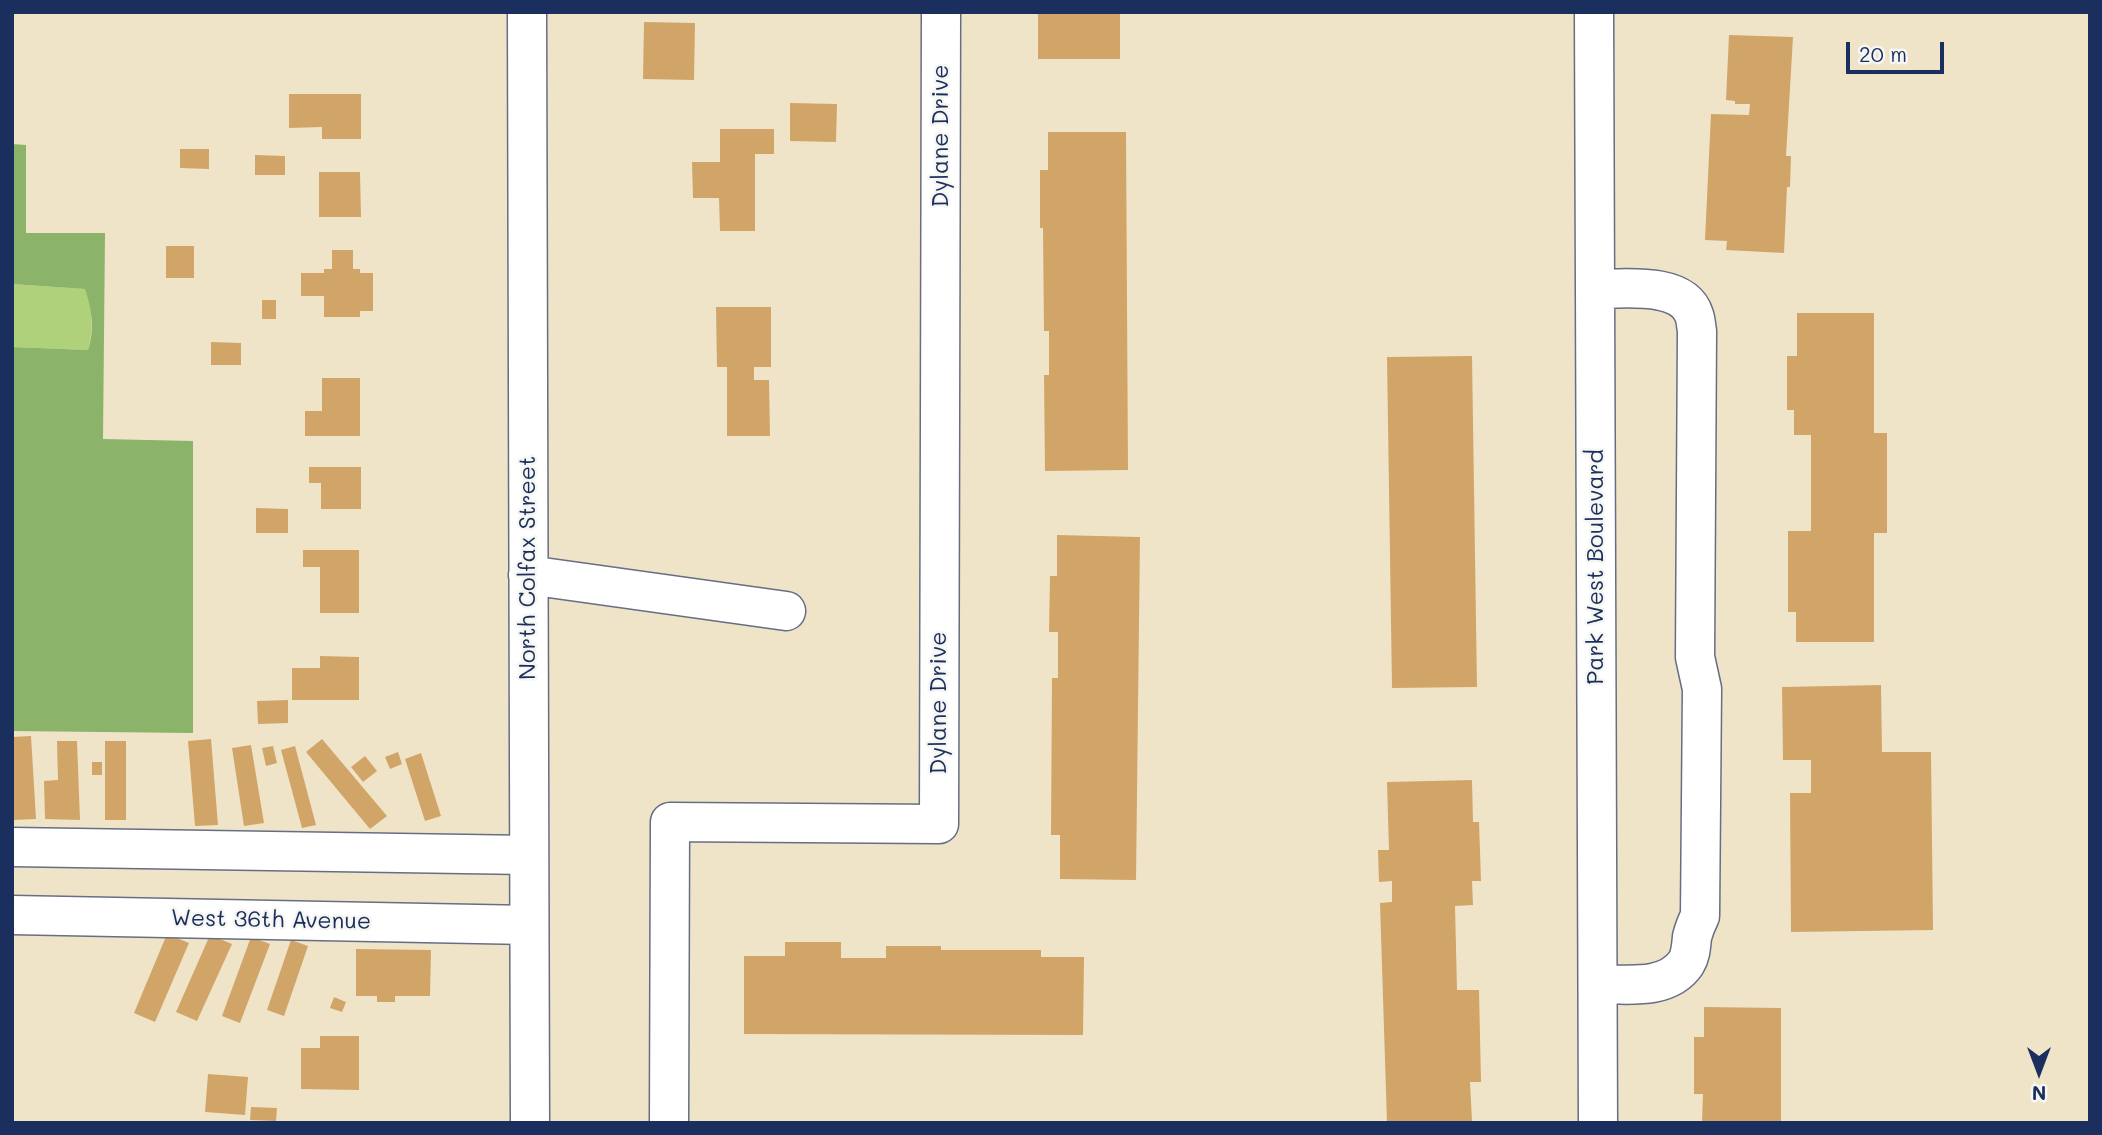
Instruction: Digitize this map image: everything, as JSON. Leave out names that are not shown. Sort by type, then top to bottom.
[{"type":"street","name":"North Colfax Street","points":[[527,12],[530,1123]]},
{"type":"street","name":"Dylane Drive","points":[[669,1123],[670,822],[939,824],[941,12]]},
{"type":"street","name":"Park West Boulevard","points":[[1594,12],[1598,1123]]},
{"type":"street","points":[[1595,289],[1652,289],[1669,292],[1684,300],[1694,313],[1697,331],[1695,657],[1702,689],[1700,916],[1692,936],[1691,949],[1686,963],[1665,980],[1650,984],[1598,984]]},
{"type":"street","points":[[528,575],[786,611]]},
{"type":"street","points":[[12,847],[528,855]]},
{"type":"street","name":"West 36th Avenue","points":[[12,915],[529,925]]},
{"type":"green space","points":[[12,144],[26,145],[26,233],[105,233],[103,439],[193,441],[193,733],[12,731],[12,347],[88,350],[92,327],[85,289],[12,284]]},
{"type":"green space","points":[[12,284],[86,289],[92,319],[88,350],[12,347]]},
{"type":"building","points":[[1038,12],[1120,12],[1120,59],[1038,59]]},
{"type":"building","points":[[644,22],[695,23],[694,80],[643,79]]},
{"type":"building","points":[[1729,35],[1793,37],[1786,156],[1791,156],[1790,187],[1787,187],[1784,253],[1726,250],[1727,241],[1705,240],[1711,114],[1749,115],[1750,104],[1735,104],[1735,101],[1726,100]]},
{"type":"building","points":[[289,94],[361,94],[361,139],[322,139],[322,127],[289,128]]},
{"type":"building","points":[[790,103],[837,104],[836,142],[790,141]]},
{"type":"building","points":[[720,129],[774,129],[774,154],[755,154],[755,231],[720,231],[719,198],[693,198],[692,162],[720,162]]},
{"type":"building","points":[[1048,132],[1126,132],[1128,470],[1045,471],[1044,375],[1049,375],[1049,331],[1044,331],[1040,170],[1048,170]]},
{"type":"building","points":[[180,149],[209,149],[209,169],[180,168]]},
{"type":"building","points":[[255,155],[285,156],[285,175],[255,175]]},
{"type":"building","points":[[319,172],[360,172],[361,217],[319,217]]},
{"type":"building","points":[[166,246],[194,246],[194,278],[166,278]]},
{"type":"building","points":[[332,250],[353,250],[353,269],[360,269],[360,273],[373,273],[373,311],[360,311],[360,317],[324,317],[324,296],[301,296],[301,273],[324,273],[324,269],[332,269]]},
{"type":"building","points":[[262,300],[276,300],[276,319],[262,319]]},
{"type":"building","points":[[716,307],[771,307],[771,367],[754,367],[754,380],[769,380],[770,436],[727,436],[727,367],[717,367]]},
{"type":"building","points":[[1797,313],[1874,313],[1874,433],[1887,433],[1887,533],[1874,533],[1874,642],[1796,642],[1796,612],[1788,612],[1788,531],[1811,531],[1811,435],[1794,435],[1794,410],[1787,410],[1787,356],[1797,356]]},
{"type":"building","points":[[211,342],[241,343],[241,365],[211,365]]},
{"type":"building","points":[[1472,356],[1477,687],[1392,688],[1387,357]]},
{"type":"building","points":[[322,378],[360,378],[360,436],[305,436],[305,411],[322,411]]},
{"type":"building","points":[[309,467],[361,467],[361,509],[321,509],[321,483],[309,483]]},
{"type":"building","points":[[256,508],[288,509],[288,533],[256,533]]},
{"type":"building","points":[[1057,535],[1140,537],[1136,880],[1060,879],[1060,835],[1051,835],[1052,678],[1058,678],[1058,632],[1049,632],[1050,576],[1057,576]]},
{"type":"building","points":[[303,550],[359,550],[359,613],[320,613],[320,567],[303,567]]},
{"type":"building","points":[[320,656],[359,657],[359,700],[292,700],[292,668],[320,668]]},
{"type":"building","points":[[1881,685],[1882,752],[1931,752],[1933,930],[1791,932],[1790,793],[1811,793],[1811,760],[1783,760],[1782,687]]},
{"type":"building","points":[[288,700],[288,723],[258,724],[257,701]]},
{"type":"building","points":[[31,736],[36,819],[14,820],[12,737]]},
{"type":"building","points":[[211,739],[218,825],[195,826],[188,741]]},
{"type":"building","points":[[322,739],[387,816],[370,829],[306,752]]},
{"type":"building","points":[[57,741],[77,741],[80,820],[45,819],[44,781],[58,780]]},
{"type":"building","points":[[105,741],[126,741],[126,820],[105,820]]},
{"type":"building","points":[[251,745],[264,823],[244,826],[232,748]]},
{"type":"building","points":[[273,746],[277,763],[266,766],[262,748]]},
{"type":"building","points":[[295,746],[316,825],[302,828],[281,750]]},
{"type":"building","points":[[398,752],[402,764],[390,769],[385,757]]},
{"type":"building","points":[[421,753],[441,816],[425,821],[405,759]]},
{"type":"building","points":[[365,756],[377,771],[363,782],[351,767]]},
{"type":"building","points":[[92,762],[102,762],[102,775],[92,775]]},
{"type":"building","points":[[1472,780],[1473,822],[1479,822],[1481,881],[1472,881],[1473,905],[1455,906],[1457,990],[1479,990],[1481,1082],[1470,1082],[1472,1121],[1387,1123],[1380,903],[1392,902],[1392,881],[1379,882],[1378,850],[1389,850],[1387,782]]},
{"type":"building","points":[[167,934],[189,943],[155,1022],[134,1013]]},
{"type":"building","points":[[210,935],[232,944],[197,1021],[176,1012]]},
{"type":"building","points":[[251,937],[270,944],[240,1023],[222,1016]]},
{"type":"building","points":[[291,940],[308,946],[284,1016],[267,1010]]},
{"type":"building","points":[[785,942],[841,942],[841,958],[886,958],[886,946],[941,946],[941,950],[1041,950],[1041,957],[1084,957],[1083,1035],[744,1034],[744,956],[785,956]]},
{"type":"building","points":[[356,949],[431,950],[430,996],[395,996],[395,1002],[377,1002],[377,996],[356,996]]},
{"type":"building","points":[[334,997],[346,1002],[342,1012],[330,1008]]},
{"type":"building","points":[[1704,1007],[1781,1008],[1781,1123],[1702,1123],[1703,1094],[1694,1094],[1694,1037],[1704,1037]]},
{"type":"building","points":[[320,1036],[359,1036],[359,1090],[301,1089],[301,1048],[320,1048]]},
{"type":"building","points":[[208,1074],[248,1077],[245,1115],[205,1112]]},
{"type":"building","points":[[251,1107],[277,1108],[276,1121],[250,1120]]}]
